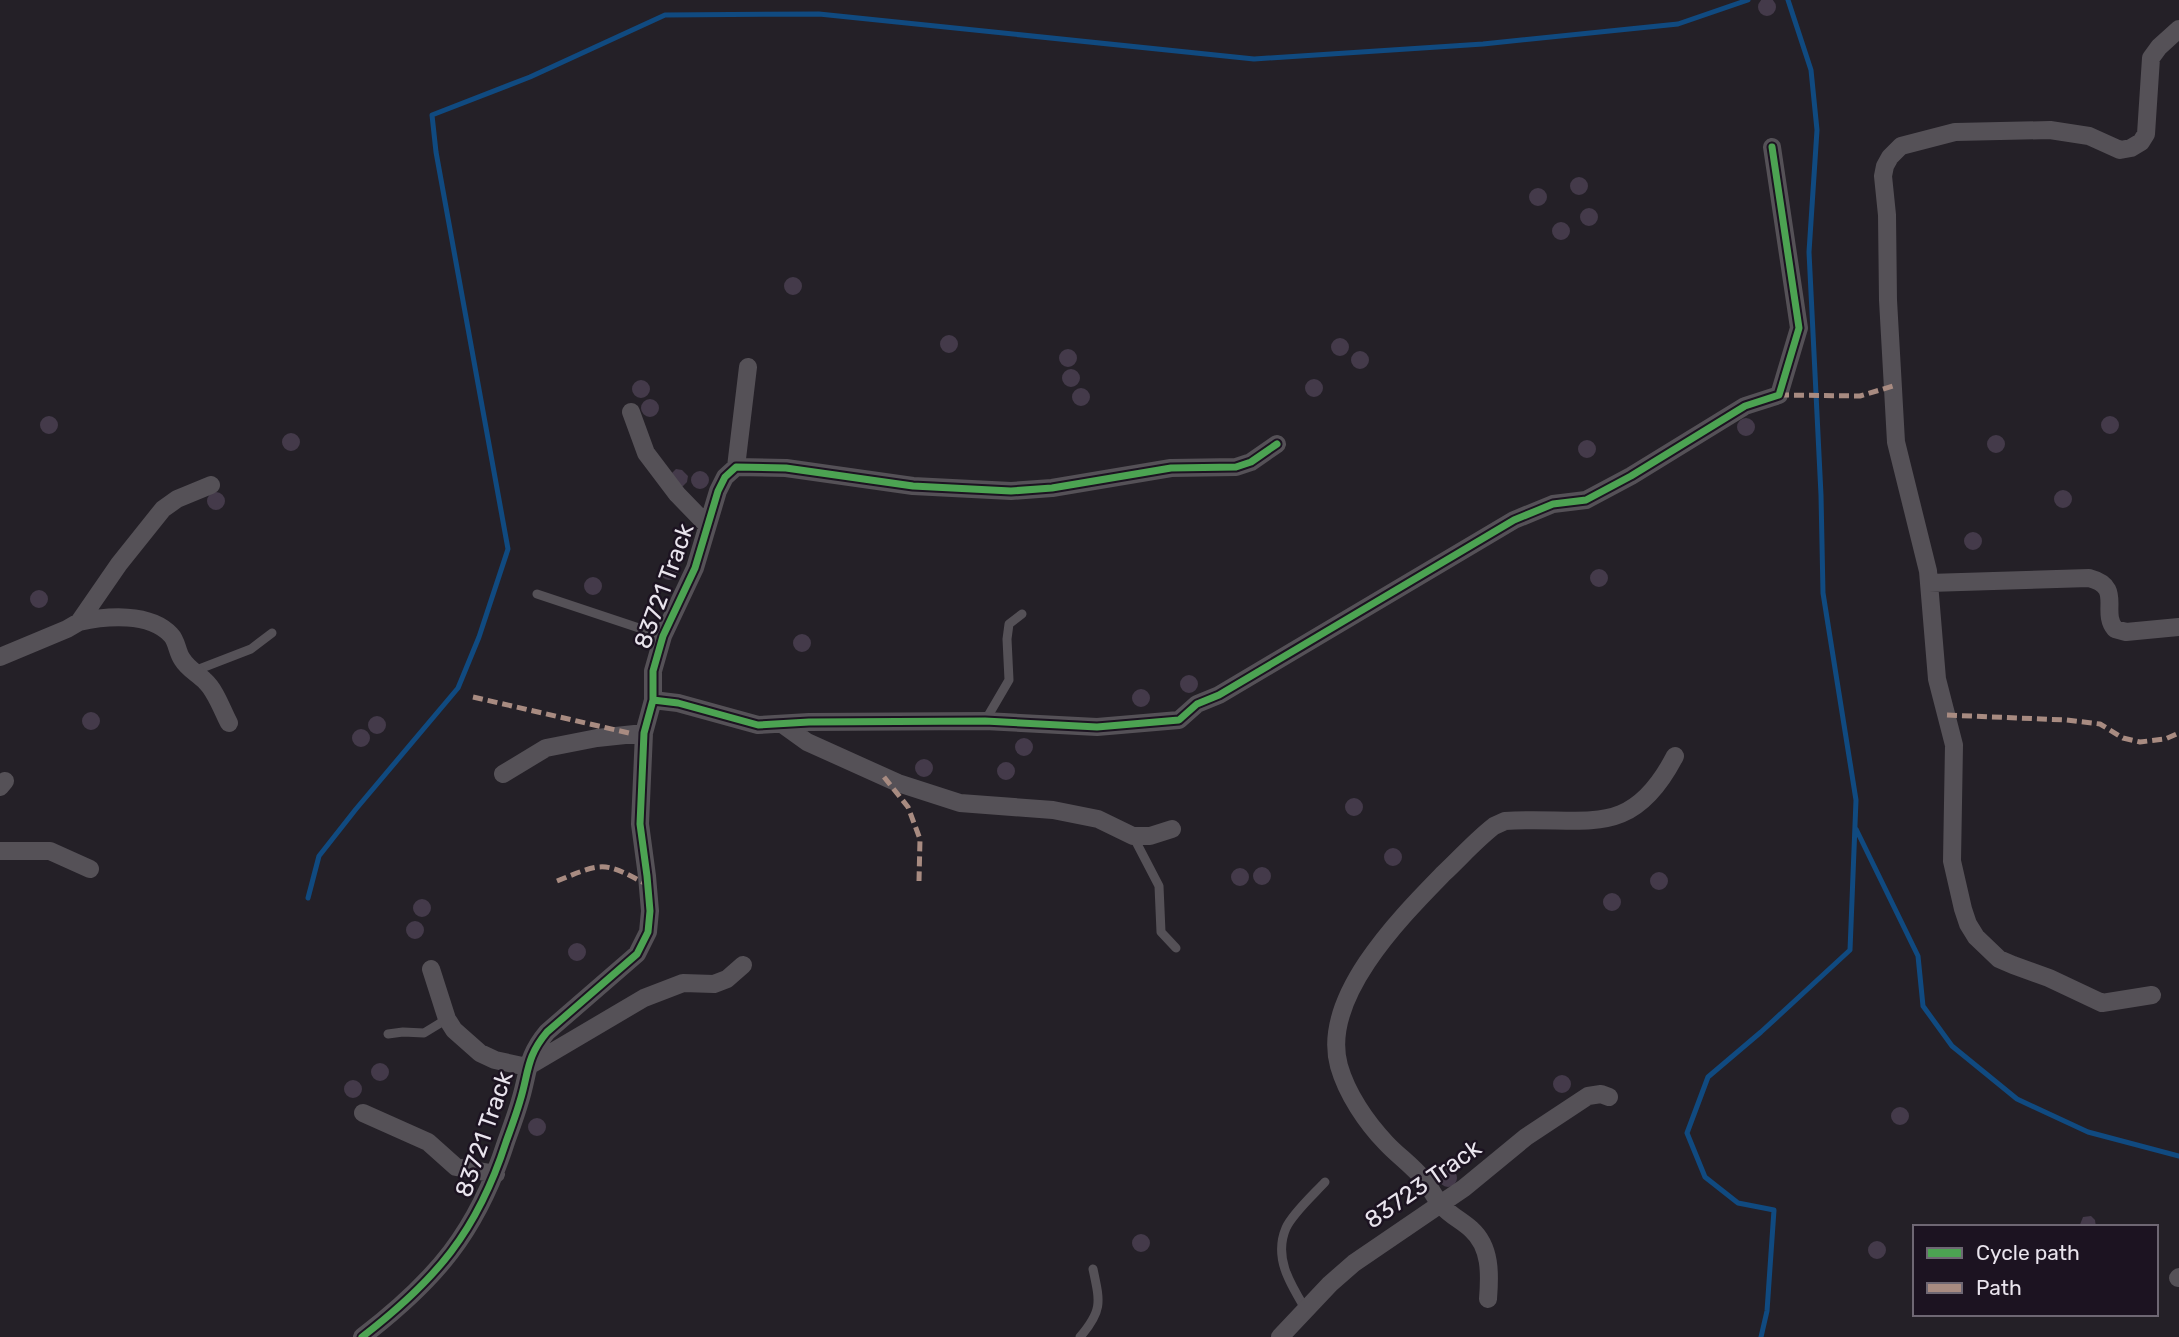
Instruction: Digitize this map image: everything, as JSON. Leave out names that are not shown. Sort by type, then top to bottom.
[{"type":"street","points":[[2152,995],[2109,1003],[2093,1000],[2049,978],[1999,959],[1976,937],[1968,925],[1952,861],[1954,745],[1937,679],[1929,583],[1920,532],[1905,486],[1896,442],[1885,166],[1901,146],[1955,132],[2050,130],[2089,136],[2120,150],[2131,148],[2141,142],[2146,134],[2151,58],[2158,47],[2179,29]]},
{"type":"street","points":[[653,700],[678,703],[758,725],[985,721],[1097,727],[1179,720],[1197,704],[1219,695],[1514,520],[1553,504],[1586,500],[1745,407],[1779,395],[1799,328],[1772,147]]},
{"type":"street","points":[[748,367],[736,467],[786,468],[913,486],[1011,491],[1052,488],[1171,468],[1236,467],[1251,462],[1277,444]]},
{"type":"street","points":[[631,412],[646,453],[677,494],[707,525]]},
{"type":"street","name":"83721 Track","points":[[362,1337],[426,1283],[454,1249],[479,1210],[496,1174],[521,1098],[534,1047],[547,1032],[637,954],[648,932],[648,876],[640,824],[644,733],[653,700],[653,671],[663,635],[695,568],[724,477],[736,467]]},
{"type":"street","points":[[79,622],[119,564],[163,509],[177,499],[211,485]]},
{"type":"street","points":[[1929,583],[2089,578],[2104,585],[2108,591],[2112,626],[2115,629],[2126,632],[2179,626]]},
{"type":"street","points":[[0,657],[79,622],[105,617],[126,617],[156,624],[172,635],[181,658],[207,682],[229,723]]},
{"type":"street","points":[[782,724],[807,742],[898,783],[960,803],[1053,810],[1098,820],[1133,836],[1150,836],[1171,829]]},
{"type":"street","points":[[503,774],[546,748],[597,738],[644,733]]},
{"type":"street","points":[[1488,1298],[1489,1263],[1478,1237],[1441,1205],[1423,1178],[1386,1143],[1349,1091],[1338,1065],[1340,1017],[1370,956],[1437,881],[1494,825],[1505,821],[1596,820],[1619,816],[1647,799],[1664,778],[1675,756]]},
{"type":"street","points":[[0,851],[50,851],[90,869]]},
{"type":"street","points":[[431,969],[447,1019],[461,1036],[480,1052],[495,1060],[527,1067],[644,998],[684,983],[715,984],[727,979],[743,965]]},
{"type":"street","name":"83723 Track","points":[[1280,1337],[1330,1284],[1354,1263],[1441,1205],[1526,1137],[1583,1098],[1594,1094],[1609,1097]]},
{"type":"street","points":[[363,1113],[428,1142],[456,1167],[496,1174]]},
{"type":"lane","points":[[537,594],[663,635]]},
{"type":"lane","points":[[985,721],[1009,680],[1009,624],[1022,614]]},
{"type":"lane","points":[[192,671],[251,649],[272,633]]},
{"type":"lane","points":[[1133,836],[1159,886],[1161,932],[1176,948]]},
{"type":"lane","points":[[388,1034],[424,1033],[447,1019]]},
{"type":"lane","points":[[1306,1310],[1283,1267],[1283,1238],[1286,1226],[1325,1182]]},
{"type":"lane","points":[[1080,1337],[1099,1310],[1100,1300],[1093,1269]]},
{"type":"building","points":[[1764,-1],[1770,-1],[1775,4],[1773,13],[1767,16],[1761,13],[1758,7]]},
{"type":"building","points":[[1579,177],[1585,180],[1588,186],[1585,192],[1579,195],[1573,192],[1570,186],[1573,180]]},
{"type":"building","points":[[1538,188],[1544,191],[1547,197],[1544,203],[1538,206],[1532,203],[1529,197],[1532,191]]},
{"type":"building","points":[[1589,208],[1595,211],[1598,217],[1595,223],[1589,226],[1583,223],[1580,217],[1583,211]]},
{"type":"building","points":[[1561,222],[1567,225],[1570,231],[1567,237],[1561,240],[1555,237],[1552,231],[1555,225]]},
{"type":"building","points":[[793,277],[799,280],[802,286],[799,292],[793,295],[787,292],[784,286],[787,280]]},
{"type":"building","points":[[949,335],[955,338],[958,344],[955,350],[949,353],[943,350],[940,344],[943,338]]},
{"type":"building","points":[[1340,338],[1346,341],[1349,347],[1346,353],[1340,356],[1334,353],[1331,347],[1334,341]]},
{"type":"building","points":[[1068,349],[1074,352],[1077,358],[1074,364],[1068,367],[1062,364],[1059,358],[1062,352]]},
{"type":"building","points":[[1360,351],[1366,354],[1369,360],[1366,366],[1360,369],[1354,366],[1351,360],[1354,354]]},
{"type":"building","points":[[1071,369],[1077,372],[1080,378],[1077,384],[1071,387],[1065,384],[1062,378],[1065,372]]},
{"type":"building","points":[[1314,379],[1320,382],[1323,388],[1320,394],[1314,397],[1308,394],[1305,388],[1308,382]]},
{"type":"building","points":[[641,380],[647,383],[650,389],[647,395],[641,398],[635,395],[632,389],[635,383]]},
{"type":"building","points":[[1081,388],[1087,391],[1090,397],[1087,403],[1081,406],[1075,403],[1072,397],[1075,391]]},
{"type":"building","points":[[650,399],[656,402],[659,408],[656,414],[650,417],[644,414],[641,408],[644,402]]},
{"type":"building","points":[[49,416],[55,419],[58,425],[55,431],[49,434],[43,431],[40,425],[43,419]]},
{"type":"building","points":[[2110,416],[2116,419],[2119,425],[2116,431],[2110,434],[2104,431],[2101,425],[2104,419]]},
{"type":"building","points":[[1746,418],[1752,421],[1755,427],[1752,433],[1746,436],[1740,433],[1737,427],[1740,421]]},
{"type":"building","points":[[291,433],[297,436],[300,442],[297,448],[291,451],[285,448],[282,442],[285,436]]},
{"type":"building","points":[[1996,435],[2002,438],[2005,444],[2002,450],[1996,453],[1990,450],[1987,444],[1990,438]]},
{"type":"building","points":[[1587,440],[1593,443],[1596,449],[1593,455],[1587,458],[1581,455],[1578,449],[1581,443]]},
{"type":"building","points":[[676,469],[682,470],[688,476],[683,486],[677,487],[672,473]]},
{"type":"building","points":[[700,471],[706,474],[709,480],[706,486],[700,489],[694,486],[691,480],[694,474]]},
{"type":"building","points":[[2063,490],[2069,493],[2072,499],[2069,505],[2063,508],[2057,505],[2054,499],[2057,493]]},
{"type":"building","points":[[216,492],[222,495],[225,501],[222,507],[216,510],[210,507],[207,501],[210,495]]},
{"type":"building","points":[[1973,532],[1979,535],[1982,541],[1979,547],[1973,550],[1967,547],[1964,541],[1967,535]]},
{"type":"building","points":[[669,562],[675,565],[678,571],[675,577],[669,580],[663,577],[660,571],[663,565]]},
{"type":"building","points":[[1599,569],[1605,572],[1608,578],[1605,584],[1599,587],[1593,584],[1590,578],[1593,572]]},
{"type":"building","points":[[593,577],[599,580],[602,586],[599,592],[593,595],[587,592],[584,586],[587,580]]},
{"type":"building","points":[[39,590],[45,593],[48,599],[45,605],[39,608],[33,605],[30,599],[33,593]]},
{"type":"building","points":[[802,634],[808,637],[811,643],[808,649],[802,652],[796,649],[793,643],[796,637]]},
{"type":"building","points":[[1189,675],[1195,678],[1198,684],[1195,690],[1189,693],[1183,690],[1180,684],[1183,678]]},
{"type":"building","points":[[1141,689],[1147,692],[1150,698],[1147,704],[1141,707],[1135,704],[1132,698],[1135,692]]},
{"type":"building","points":[[91,712],[97,715],[100,721],[97,727],[91,730],[85,727],[82,721],[85,715]]},
{"type":"building","points":[[377,716],[383,719],[386,725],[383,731],[377,734],[371,731],[368,725],[371,719]]},
{"type":"building","points":[[361,729],[367,732],[370,738],[367,744],[361,747],[355,744],[352,738],[355,732]]},
{"type":"building","points":[[1024,738],[1030,741],[1033,747],[1030,753],[1024,756],[1018,753],[1015,747],[1018,741]]},
{"type":"building","points":[[924,759],[930,762],[933,768],[930,774],[924,777],[918,774],[915,768],[918,762]]},
{"type":"building","points":[[1006,762],[1012,765],[1015,771],[1012,777],[1006,780],[1000,777],[997,771],[1000,765]]},
{"type":"building","points":[[1354,798],[1360,801],[1363,807],[1360,813],[1354,816],[1348,813],[1345,807],[1348,801]]},
{"type":"building","points":[[1393,848],[1399,851],[1402,857],[1399,863],[1393,866],[1387,863],[1384,857],[1387,851]]},
{"type":"building","points":[[1262,867],[1268,870],[1271,876],[1268,882],[1262,885],[1256,882],[1253,876],[1256,870]]},
{"type":"building","points":[[1240,868],[1246,871],[1249,877],[1246,883],[1240,886],[1234,883],[1231,877],[1234,871]]},
{"type":"building","points":[[1659,872],[1665,875],[1668,881],[1665,887],[1659,890],[1653,887],[1650,881],[1653,875]]},
{"type":"building","points":[[1612,893],[1618,896],[1621,902],[1618,908],[1612,911],[1606,908],[1603,902],[1606,896]]},
{"type":"building","points":[[422,899],[428,902],[431,908],[428,914],[422,917],[416,914],[413,908],[416,902]]},
{"type":"building","points":[[415,921],[421,924],[424,930],[421,936],[415,939],[409,936],[406,930],[409,924]]},
{"type":"building","points":[[577,943],[583,946],[586,952],[583,958],[577,961],[571,958],[568,952],[571,946]]},
{"type":"building","points":[[380,1063],[386,1066],[389,1072],[386,1078],[380,1081],[374,1078],[371,1072],[374,1066]]},
{"type":"building","points":[[1562,1075],[1568,1078],[1571,1084],[1568,1090],[1562,1093],[1556,1090],[1553,1084],[1556,1078]]},
{"type":"building","points":[[353,1080],[359,1083],[362,1089],[359,1095],[353,1098],[347,1095],[344,1089],[347,1083]]},
{"type":"building","points":[[1900,1107],[1906,1110],[1909,1116],[1906,1122],[1900,1125],[1894,1122],[1891,1116],[1894,1110]]},
{"type":"building","points":[[537,1118],[543,1121],[546,1127],[543,1133],[537,1136],[531,1133],[528,1127],[531,1121]]},
{"type":"building","points":[[1448,1169],[1454,1172],[1457,1178],[1454,1184],[1448,1187],[1442,1184],[1439,1178],[1442,1172]]},
{"type":"building","points":[[2091,1216],[2096,1225],[2080,1225],[2083,1217]]},
{"type":"building","points":[[1141,1234],[1147,1237],[1150,1243],[1147,1249],[1141,1252],[1135,1249],[1132,1243],[1135,1237]]},
{"type":"building","points":[[1877,1241],[1883,1244],[1886,1250],[1883,1256],[1877,1259],[1871,1256],[1868,1250],[1871,1244]]},
{"type":"waterway","points":[[308,898],[319,856],[458,688],[479,637],[508,549],[436,152],[432,115],[530,77],[665,15],[819,14],[1254,59],[1483,44],[1678,24],[1748,0]]},
{"type":"waterway","points":[[1761,1337],[1767,1311],[1774,1210],[1738,1203],[1705,1177],[1687,1133],[1708,1077],[1850,950],[1856,800],[1823,593],[1809,252],[1817,130],[1811,70],[1788,0]]},
{"type":"waterway","points":[[1856,829],[1918,956],[1923,1006],[1952,1046],[2017,1099],[2088,1132],[2179,1156]]},
{"type":"marked path","points":[[1779,395],[1860,396],[1893,386]]},
{"type":"marked path","points":[[473,697],[633,734]]},
{"type":"marked path","points":[[1947,715],[2100,724],[2123,738],[2140,742],[2165,739],[2179,733]]},
{"type":"marked path","points":[[884,777],[908,807],[920,839],[919,881]]},
{"type":"marked path","points":[[557,881],[585,870],[603,867],[612,868],[648,885]]},
{"type":"cycle path","points":[[653,700],[678,703],[758,725],[809,722],[985,721],[1097,727],[1179,720],[1197,704],[1219,695],[1514,520],[1553,504],[1586,500],[1631,476],[1745,406],[1779,395],[1799,328],[1772,147]]},
{"type":"cycle path","points":[[362,1337],[412,1295],[451,1252],[467,1228],[495,1174],[532,1057],[540,1041],[637,954],[648,932],[650,911],[640,824],[644,733],[653,700],[653,671],[663,636],[695,568],[718,491],[725,477],[736,467],[786,468],[913,486],[1011,491],[1052,488],[1171,468],[1236,467],[1251,462],[1277,444]]}]
